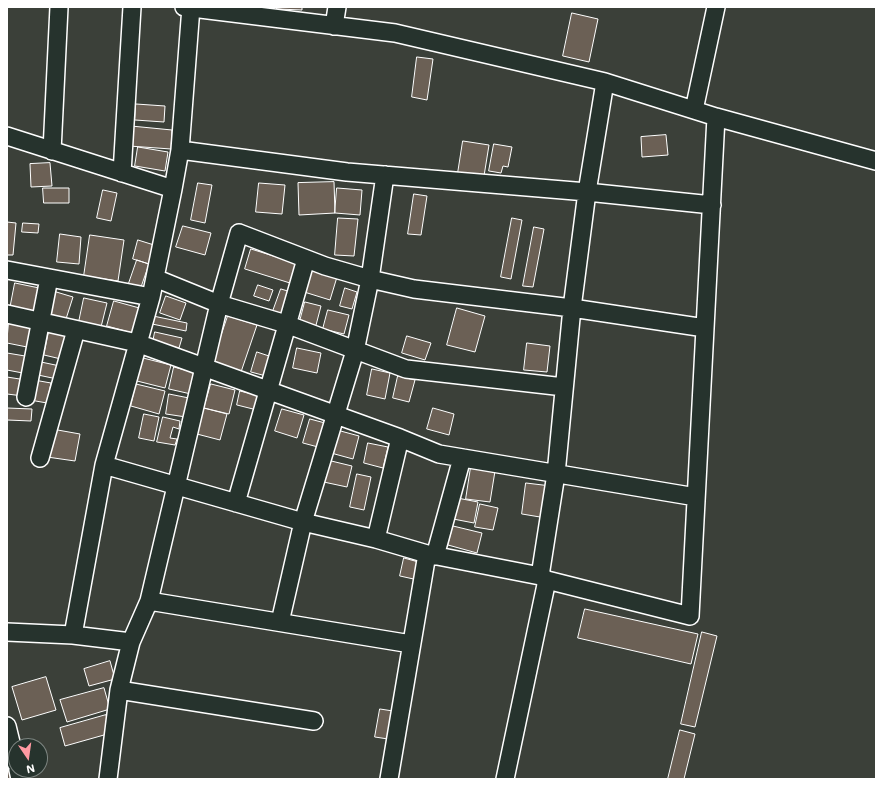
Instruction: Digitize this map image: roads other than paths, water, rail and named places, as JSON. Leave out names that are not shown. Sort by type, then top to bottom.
[{"type":"street","points":[[52,151],[58,7]]},
{"type":"street","points":[[122,172],[132,7]]},
{"type":"street","points":[[73,635],[104,465],[151,297],[180,150],[189,7],[395,34],[605,82],[716,117],[876,161]]},
{"type":"street","points":[[334,26],[337,7]]},
{"type":"street","points":[[694,110],[716,7]]},
{"type":"street","points":[[505,779],[544,578],[556,474],[572,308],[587,192],[605,82]]},
{"type":"street","points":[[104,465],[176,487],[303,522],[376,539],[431,555],[544,578],[690,616],[716,117]]},
{"type":"street","points":[[7,136],[172,189]]},
{"type":"street","points":[[180,150],[347,172],[587,192],[712,205]]},
{"type":"street","points":[[280,622],[303,522],[355,351],[370,279],[385,175]]},
{"type":"street","points":[[108,779],[119,690],[131,642],[149,601],[203,367],[239,233],[306,259],[370,279],[414,289],[572,308],[705,328]]},
{"type":"street","points":[[236,503],[269,391],[286,324],[306,259]]},
{"type":"street","points":[[8,274],[49,278],[151,297]]},
{"type":"street","points":[[26,397],[49,278]]},
{"type":"street","points":[[155,278],[219,304],[286,324],[406,370],[564,386]]},
{"type":"street","points":[[7,314],[138,343],[400,438],[439,454],[696,497]]},
{"type":"street","points":[[40,458],[76,330]]},
{"type":"street","points":[[376,539],[400,438]]},
{"type":"street","points":[[389,779],[411,644],[431,555],[462,458]]},
{"type":"street","points":[[149,601],[411,644]]},
{"type":"street","points":[[7,632],[73,635],[131,642]]},
{"type":"street","points":[[119,690],[314,721]]},
{"type":"street","points":[[7,726],[10,738]]}]
